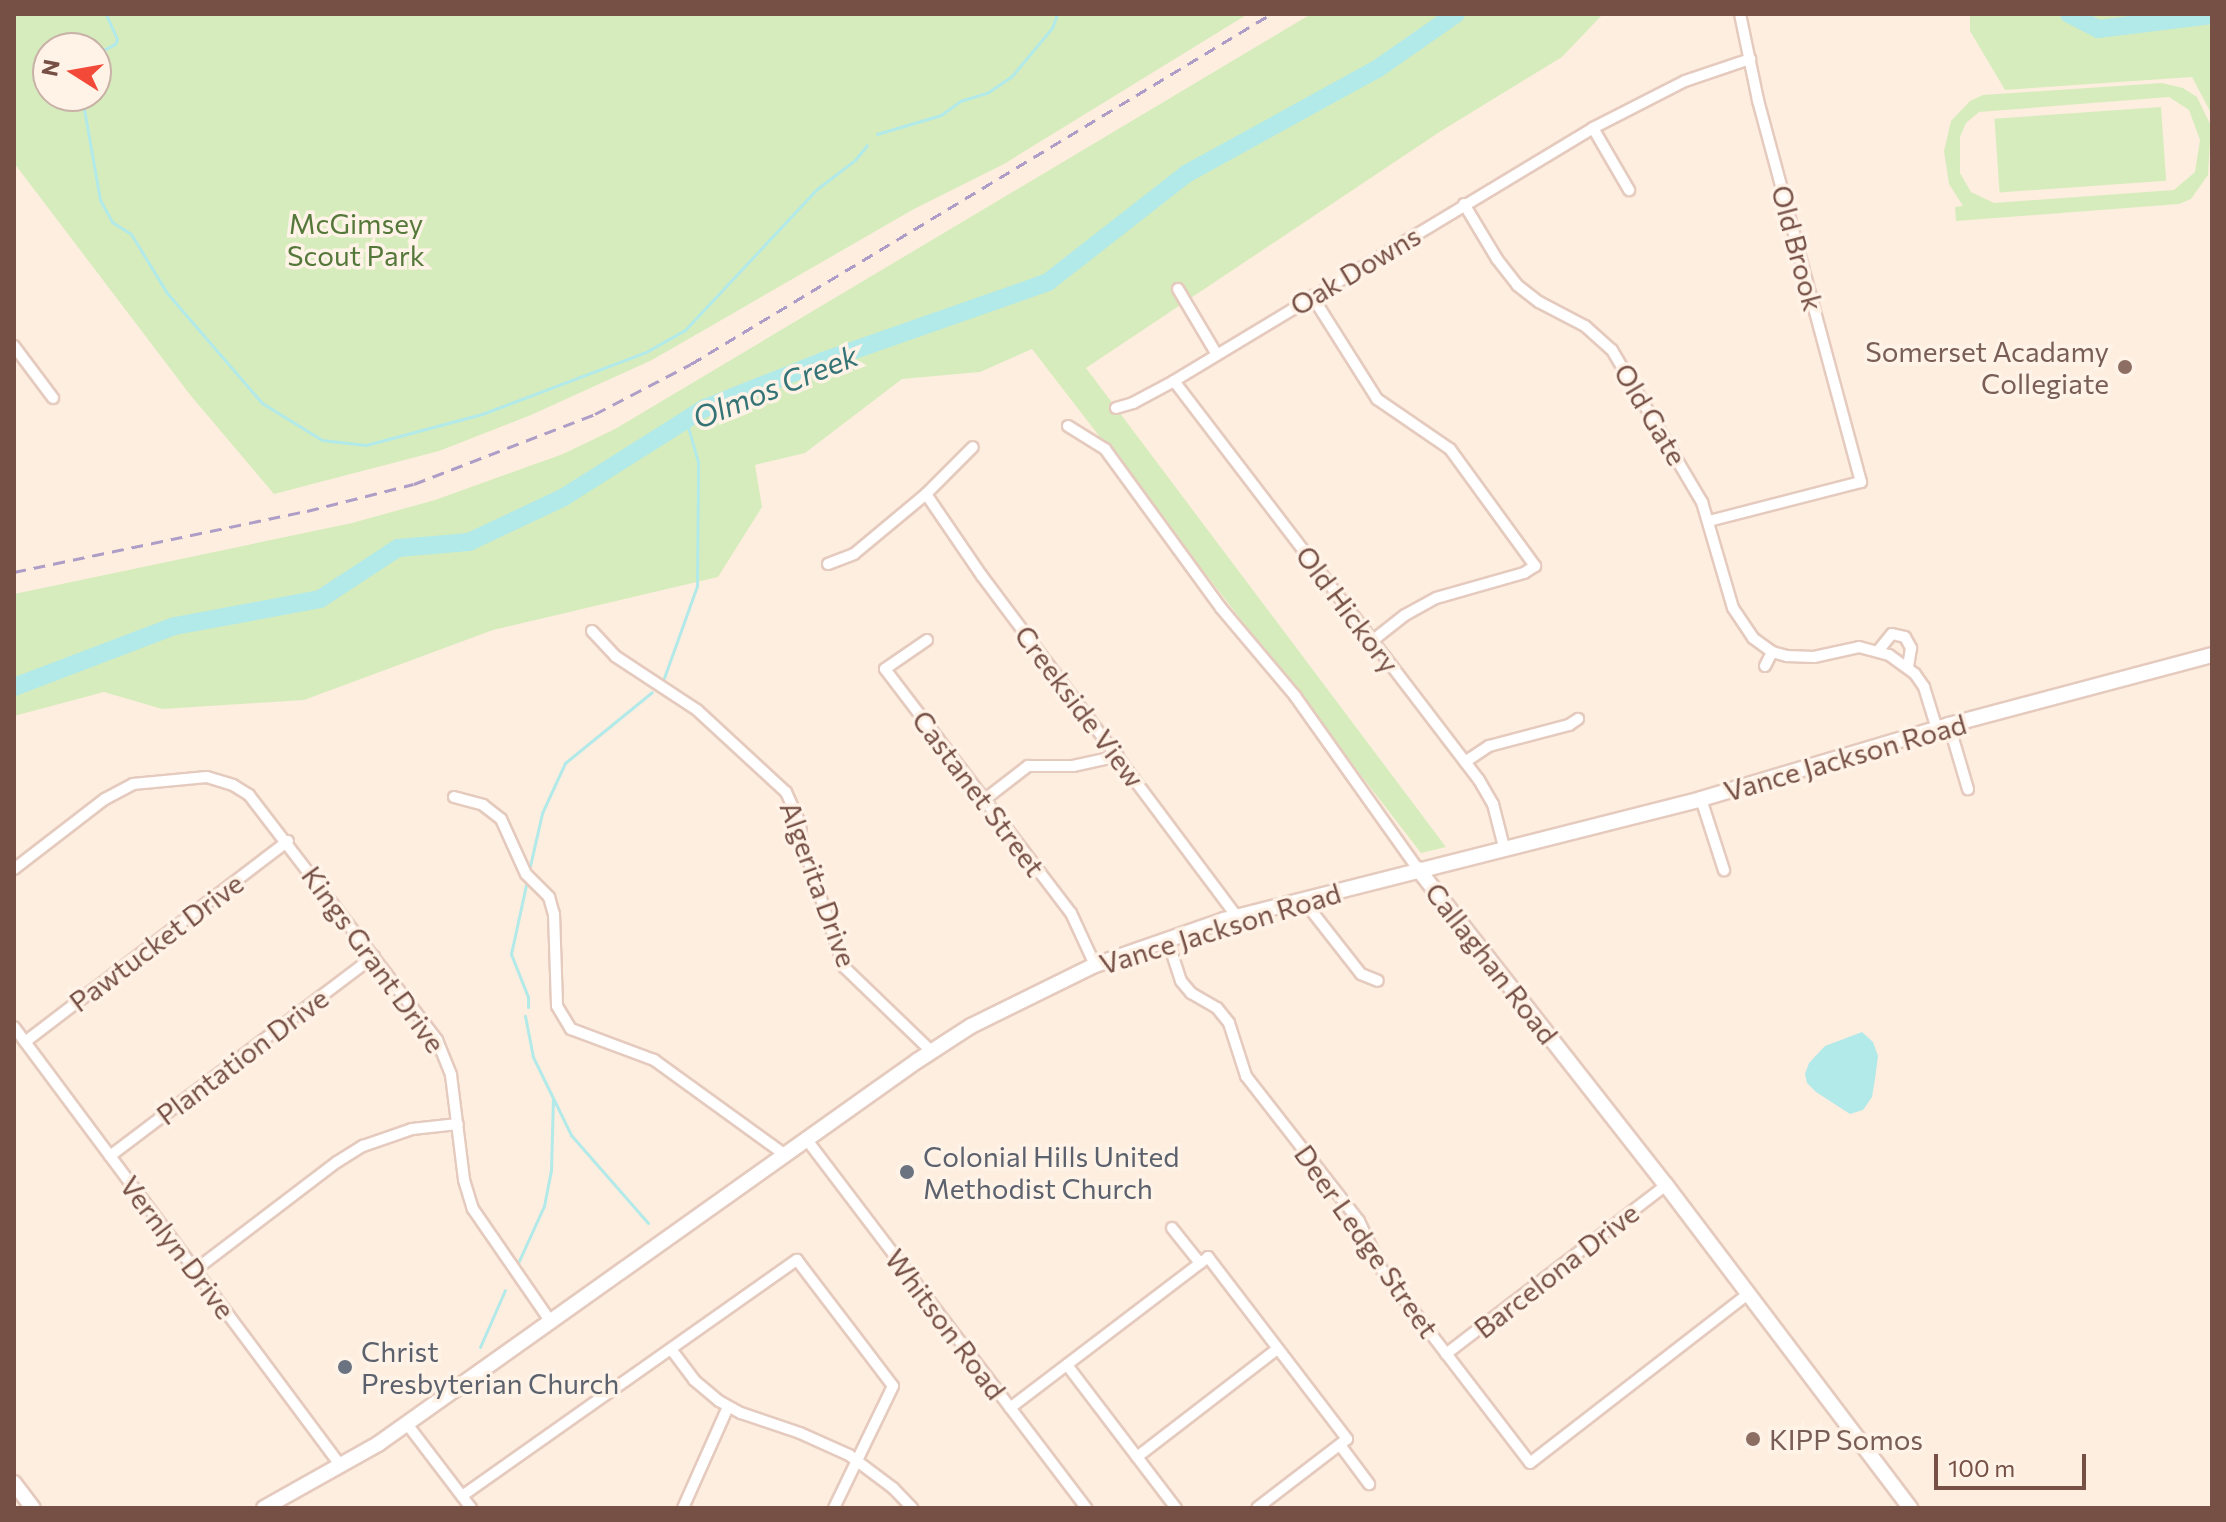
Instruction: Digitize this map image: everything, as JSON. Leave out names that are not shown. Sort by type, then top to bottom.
[{"type":"main road","name":"Vance Jackson Road","points":[[264,1508],[341,1466],[407,1424],[971,1026],[1095,965],[1167,938],[1237,917],[1701,799],[1943,727],[2212,655]]},
{"type":"main road","name":"Callaghan Road","points":[[1418,869],[1666,1185],[1910,1508]]},
{"type":"main road","points":[[14,1483],[33,1508]]},
{"type":"street","name":"Old Brook","points":[[1709,521],[1861,482],[1762,116],[1740,14]]},
{"type":"street","name":"Oak Downs","points":[[1116,408],[1133,403],[1174,381],[1593,128],[1685,81],[1750,59]]},
{"type":"street","points":[[1593,128],[1629,190]]},
{"type":"street","name":"Old Gate","points":[[1464,204],[1517,285],[1539,302],[1585,326],[1612,350],[1702,502],[1736,615],[1753,638],[1772,652]]},
{"type":"street","points":[[1178,289],[1216,353]]},
{"type":"street","points":[[1312,296],[1377,399],[1450,449],[1535,566],[1524,573],[1428,602],[1372,641]]},
{"type":"street","points":[[14,346],[53,398]]},
{"type":"street","name":"Old Hickory","points":[[1174,381],[1465,762],[1493,804],[1504,847]]},
{"type":"street","name":"Callaghan Road","points":[[1068,426],[1105,449],[1221,608],[1295,696],[1418,869]]},
{"type":"street","points":[[828,564],[854,554],[926,494],[973,447]]},
{"type":"street","name":"Creekside View","points":[[926,494],[982,576],[1237,917]]},
{"type":"street","name":"Algerita Drive","points":[[592,631],[615,656],[697,710],[786,792],[800,824],[807,858],[844,967],[932,1052]]},
{"type":"street","points":[[1878,651],[1892,634],[1901,635],[1911,648],[1908,668]]},
{"type":"street","name":"Castanet Street","points":[[927,640],[885,669],[1071,913],[1095,965]]},
{"type":"street","points":[[1765,666],[1772,652],[1799,657],[1859,647],[1878,651],[1908,668],[1924,687],[1968,789]]},
{"type":"street","points":[[1465,762],[1489,746],[1569,725],[1578,719]]},
{"type":"street","points":[[984,800],[1028,766],[1073,766],[1118,756]]},
{"type":"street","name":"Kings Grant Drive","points":[[14,869],[105,799],[143,782],[188,776],[225,781],[249,795],[288,841],[443,1051],[458,1124],[464,1180],[473,1209],[551,1322]]},
{"type":"street","points":[[454,797],[483,805],[501,819],[526,874],[549,897],[554,914],[557,1006],[571,1029],[654,1060],[785,1155]]},
{"type":"street","points":[[1701,799],[1724,870]]},
{"type":"street","name":"Pawtucket Drive","points":[[25,1042],[288,841]]},
{"type":"street","points":[[1303,900],[1361,974],[1378,981]]},
{"type":"street","name":"Deer Ledge Street","points":[[1167,938],[1181,981],[1191,993],[1217,1008],[1229,1023],[1246,1076],[1359,1221],[1382,1270],[1530,1463],[1748,1294]]},
{"type":"street","name":"Plantation Drive","points":[[110,1156],[374,956]]},
{"type":"street","name":"Vernlyn Drive","points":[[14,1027],[341,1466]]},
{"type":"street","points":[[195,1270],[337,1162],[363,1146],[412,1129],[458,1124]]},
{"type":"street","name":"Whitson Road","points":[[807,1140],[1086,1508]]},
{"type":"street","name":"Barcelona Drive","points":[[1446,1354],[1666,1185]]},
{"type":"street","points":[[1172,1228],[1204,1260],[1277,1349],[1369,1484]]},
{"type":"street","points":[[462,1496],[797,1260],[893,1386],[834,1508]]},
{"type":"street","points":[[1010,1408],[1204,1260]]},
{"type":"street","points":[[671,1349],[694,1380],[728,1407],[829,1444],[857,1460],[912,1508]]},
{"type":"street","points":[[1137,1457],[1277,1349]]},
{"type":"street","points":[[1067,1365],[1176,1508]]},
{"type":"street","points":[[683,1508],[728,1407]]},
{"type":"street","points":[[407,1424],[471,1508]]},
{"type":"street","points":[[1257,1508],[1343,1442]]},
{"type":"green space","name":"McGimsey Scout Park","points":[[14,14],[1248,14],[1004,164],[914,209],[652,360],[531,415],[439,451],[274,494],[191,396],[14,163]]},
{"type":"green space","points":[[1311,14],[1603,14],[1562,57],[1441,131],[1086,368],[1446,847],[1421,853],[1032,349],[980,372],[902,379],[805,453],[755,465],[762,507],[718,577],[493,630],[304,700],[162,709],[104,692],[14,716],[14,594],[352,523],[435,500],[563,454],[615,429]]},
{"type":"green space","points":[[1970,14],[2212,14],[2212,115],[2192,77],[2005,90],[1970,31]]},
{"type":"green space","points":[[2162,83],[2183,88],[2197,97],[2211,126],[2208,175],[2191,199],[2179,204],[1956,221],[1955,207],[1963,206],[1949,184],[1944,151],[1951,121],[1970,101],[1983,95]],"holes":[[[2169,97],[2189,110],[2200,140],[2195,172],[2174,190],[1994,203],[1971,192],[1960,173],[1960,137],[1966,123],[1979,112]]]},
{"type":"green space","points":[[2161,107],[2166,181],[2000,192],[1994,119]]},
{"type":"water","points":[[1862,1032],[1873,1042],[1878,1056],[1875,1079],[1872,1097],[1863,1110],[1850,1114],[1816,1092],[1807,1083],[1805,1074],[1809,1063],[1825,1046]]},
{"type":"waterway","points":[[106,14],[117,39],[112,46]]},
{"type":"waterway","points":[[877,134],[941,115],[960,101],[987,93],[1011,77],[1052,28],[1057,14]]},
{"type":"waterway","name":"Olmos Creek","points":[[14,687],[175,626],[320,599],[398,548],[469,542],[564,497],[705,408],[823,361],[1048,282],[1186,174],[1377,69],[1456,14]]},
{"type":"waterway","name":"Olmos Creek","points":[[2069,14],[2098,29],[2212,15]]},
{"type":"waterway","points":[[85,112],[100,200],[112,222],[131,234],[167,293],[262,403],[322,440],[366,445],[482,414],[646,352],[685,330],[817,189],[855,160],[867,145]]},
{"type":"waterway","points":[[664,678],[697,586],[698,462],[686,420]]},
{"type":"waterway","points":[[530,866],[542,813],[565,763],[652,692]]},
{"type":"waterway","points":[[526,885],[511,954],[528,997],[528,1007]]},
{"type":"waterway","points":[[518,1263],[544,1206],[551,1170],[553,1098],[533,1057],[525,1016]]},
{"type":"waterway","points":[[554,1100],[571,1135],[648,1223]]},
{"type":"waterway","points":[[480,1347],[505,1290]]},
{"type":"railway","points":[[14,572],[307,511],[414,484],[595,414],[691,364],[1271,14]]},
{"type":"place","name":"Somerset Acadamy Collegiate","points":[[2125,367]]},
{"type":"place","name":"Colonial Hills United Methodist Church","points":[[907,1172]]},
{"type":"place","name":"Christ Presbyterian Church","points":[[345,1367]]},
{"type":"place","name":"KIPP Somos","points":[[1753,1439]]}]
